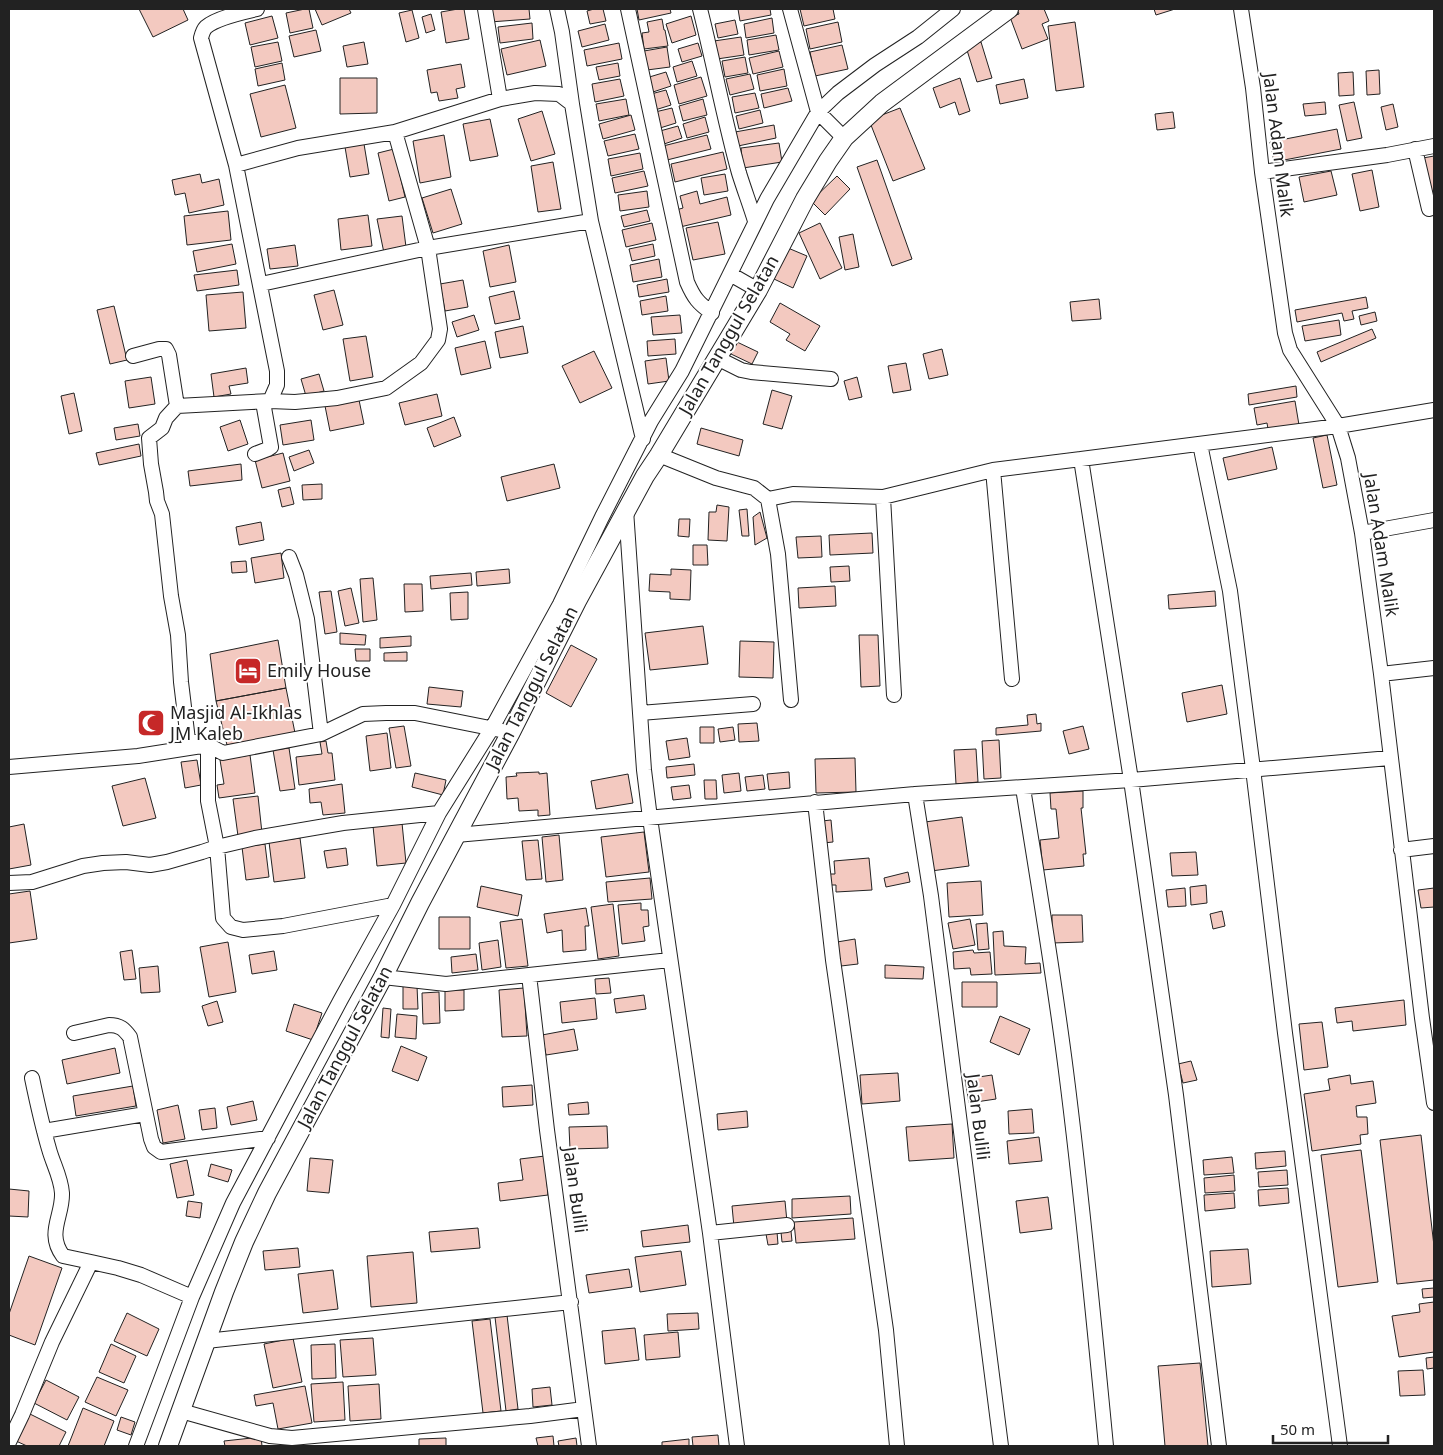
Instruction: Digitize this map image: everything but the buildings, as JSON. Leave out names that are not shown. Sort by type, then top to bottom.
[{"type":"street","points":[[255,454],[268,450],[271,447],[267,402],[277,385],[277,372],[236,165],[201,38],[202,32],[207,26],[234,11],[257,9]]},
{"type":"street","points":[[484,9],[500,99]]},
{"type":"street","points":[[557,9],[591,221],[643,439]]},
{"type":"street","points":[[628,9],[687,282],[693,297],[712,314]]},
{"type":"street","points":[[700,9],[728,132],[755,221]]},
{"type":"street","points":[[790,9],[818,112],[844,138]]},
{"type":"street","name":"Jalan Tanggul Selatan","points":[[136,1446],[192,1298],[233,1203],[393,905],[439,813],[492,728],[560,604],[602,517],[652,421],[682,371],[712,314],[755,221],[818,112],[838,93],[875,65],[918,37],[953,9]]},
{"type":"street","name":"Jalan Tanggul Selatan","points":[[168,1446],[244,1242],[267,1193],[383,976],[626,510],[758,290],[805,199],[844,138],[882,103],[1009,9]]},
{"type":"street","name":"Jalan Adam Malik","points":[[1241,9],[1253,88],[1262,172],[1284,333],[1290,350],[1338,426],[1348,458],[1362,533],[1434,1103]]},
{"type":"street","points":[[236,165],[298,148],[395,132],[500,99],[551,92],[559,94],[572,104]]},
{"type":"street","points":[[395,132],[428,248],[440,329],[438,340],[421,363],[386,388],[337,398],[295,402],[211,403],[177,406],[166,418],[162,428],[149,438],[157,501],[162,514],[170,596],[178,635],[188,740],[208,745],[222,754],[321,734],[363,714],[386,713],[415,714],[511,732]]},
{"type":"street","points":[[1262,172],[1387,155],[1434,146]]},
{"type":"street","points":[[1416,149],[1429,209]]},
{"type":"street","points":[[261,284],[428,248],[591,221]]},
{"type":"street","points":[[730,274],[758,290]]},
{"type":"street","points":[[133,356],[166,348],[169,355],[177,406]]},
{"type":"street","points":[[717,358],[741,370],[751,372],[831,379]]},
{"type":"street","points":[[768,499],[793,494],[883,497],[993,470],[1338,426],[1434,410]]},
{"type":"street","points":[[1200,444],[1230,591],[1284,1034],[1340,1446]]},
{"type":"street","points":[[659,455],[716,478],[754,488],[768,499],[779,563],[791,700]]},
{"type":"street","points":[[1081,459],[1131,780],[1176,1095],[1219,1446]]},
{"type":"street","points":[[993,470],[1012,679]]},
{"type":"street","points":[[883,497],[894,695]]},
{"type":"street","points":[[626,510],[644,770],[710,1233],[737,1446]]},
{"type":"street","points":[[1362,533],[1434,520]]},
{"type":"street","points":[[289,557],[296,575],[307,619],[321,734]]},
{"type":"street","points":[[1381,674],[1434,668]]},
{"type":"street","points":[[640,714],[753,704]]},
{"type":"street","points":[[9,767],[138,756],[208,745]]},
{"type":"street","points":[[208,745],[208,802],[217,846],[223,918],[231,927],[243,930],[282,926],[393,905]]},
{"type":"street","points":[[456,835],[815,802],[1131,780],[1390,758]]},
{"type":"street","points":[[1023,788],[1068,1089],[1084,1220],[1106,1446]]},
{"type":"street","name":"Jalan Bulili","points":[[915,794],[931,896],[1001,1446]]},
{"type":"street","points":[[815,802],[833,960],[886,1330],[897,1446]]},
{"type":"street","points":[[9,883],[32,882],[82,866],[126,862],[150,865],[167,862],[217,846],[255,838],[343,824],[439,813]]},
{"type":"street","points":[[1401,850],[1434,846]]},
{"type":"street","points":[[383,976],[446,984],[670,960]]},
{"type":"street","name":"Jalan Bulili","points":[[529,975],[547,1130],[589,1446]]},
{"type":"street","points":[[74,1033],[109,1025],[120,1026],[130,1037],[151,1139],[154,1146],[161,1152],[268,1138]]},
{"type":"street","points":[[32,1078],[44,1131],[61,1184],[62,1196],[56,1224],[58,1250],[63,1256],[118,1268],[192,1298]]},
{"type":"street","points":[[44,1131],[145,1114]]},
{"type":"street","points":[[710,1233],[787,1225]]},
{"type":"street","points":[[9,1442],[15,1416],[91,1262]]},
{"type":"street","points":[[206,1341],[571,1302]]},
{"type":"street","points":[[181,1411],[270,1436],[292,1438],[530,1416],[584,1409]]},
{"type":"place","name":"Emily House","points":[[248,671]]},
{"type":"place","name":"Masjid Al-Ikhlas JM Kaleb","points":[[151,723]]}]
